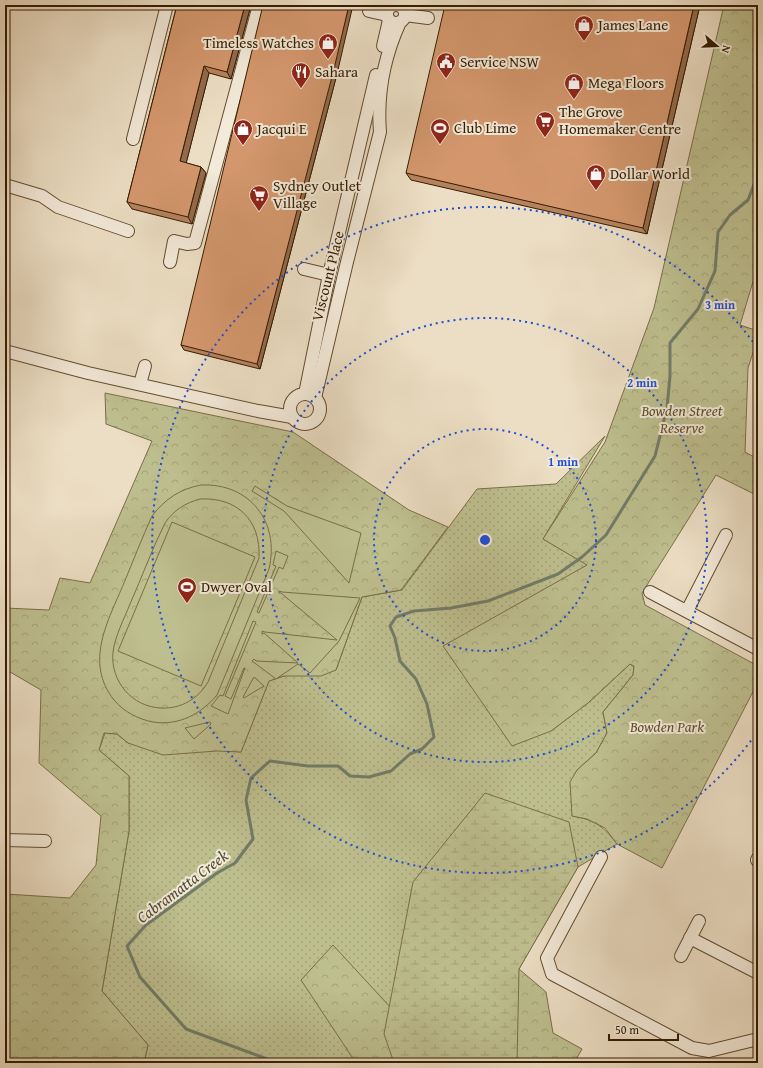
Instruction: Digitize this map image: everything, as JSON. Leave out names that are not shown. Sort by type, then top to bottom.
[{"type":"street","points":[[133,139],[167,5]]},
{"type":"street","points":[[170,262],[174,240],[187,244],[195,243],[259,5]]},
{"type":"street","points":[[369,11],[404,12]]},
{"type":"street","name":"Viscount Place","points":[[310,396],[329,275],[404,12]]},
{"type":"street","name":"Viscount Place","points":[[310,396],[347,262],[380,132],[378,110],[381,85],[392,40],[404,12]]},
{"type":"street","points":[[5,185],[42,196],[58,207],[128,231]]},
{"type":"street","points":[[304,269],[329,275]]},
{"type":"street","points":[[5,351],[88,373],[258,411],[292,417],[300,424],[315,421],[320,412],[319,402],[310,396],[295,398],[292,402],[292,417]]},
{"type":"street","points":[[140,384],[145,366]]},
{"type":"street","points":[[687,611],[726,535]]},
{"type":"street","points":[[650,592],[758,649]]},
{"type":"street","points":[[5,840],[45,841]]},
{"type":"street","points":[[601,857],[547,958],[552,974],[692,1048],[709,1051],[758,1039]]},
{"type":"street","points":[[681,956],[699,921]]},
{"type":"street","points":[[690,938],[758,973]]},
{"type":"green space","points":[[724,5],[758,5],[758,265],[740,325],[758,331],[758,337],[748,368],[745,452],[758,459],[758,496],[716,475],[642,593],[645,605],[758,666],[758,682],[662,868],[617,844],[605,828],[587,819],[572,816],[570,782],[577,770],[596,753],[607,733],[603,712],[633,675],[634,666],[630,664],[588,703],[551,731],[512,746],[443,646],[587,565],[543,539],[605,442],[654,308]]},
{"type":"green space","points":[[105,393],[293,432],[409,510],[448,527],[401,590],[362,597],[336,670],[321,676],[284,676],[269,681],[241,752],[217,751],[163,755],[128,743],[117,734],[104,733],[99,750],[129,776],[129,831],[102,991],[148,1045],[144,1063],[5,1063],[5,894],[70,898],[96,865],[101,816],[39,763],[41,690],[5,669],[5,608],[49,610],[60,578],[90,583],[152,441],[106,424]]},
{"type":"green space","points":[[605,436],[543,539],[588,565],[551,731],[588,703],[630,664],[634,667],[633,675],[603,712],[607,733],[596,753],[577,770],[572,816],[587,819],[598,824],[617,844],[578,867],[519,969],[354,1060],[358,1063],[144,1063],[148,1045],[102,991],[129,831],[129,776],[99,750],[105,733],[117,734],[128,743],[241,752],[269,681],[284,676],[336,670],[362,597],[402,590],[477,489],[556,484]]},
{"type":"green space","points":[[201,485],[218,486],[234,491],[247,498],[258,509],[265,521],[270,536],[271,552],[269,569],[217,695],[204,708],[189,717],[172,722],[153,722],[142,719],[122,708],[114,700],[105,686],[101,671],[100,656],[102,642],[111,612],[152,516],[168,500],[180,492]],"holes":[[[200,499],[213,499],[225,502],[235,507],[251,522],[256,532],[259,544],[259,558],[208,682],[204,688],[194,698],[182,705],[168,708],[150,706],[141,703],[132,697],[119,682],[113,663],[113,652],[116,640],[151,553],[165,523],[172,514],[185,505]]]},
{"type":"green space","points":[[255,486],[287,506],[361,533],[349,583],[284,511],[252,491]]},
{"type":"green space","name":"Dwyer Oval","points":[[172,522],[255,557],[201,686],[118,651]]},
{"type":"green space","points":[[276,551],[288,556],[283,569],[279,567],[259,613],[257,612],[276,566],[273,565]]},
{"type":"green space","points":[[279,591],[360,598],[339,641],[310,673],[298,664],[276,679],[252,661],[254,659],[256,661],[298,663],[264,633],[262,634],[262,631],[337,640],[281,593],[279,593]]},
{"type":"green space","points":[[253,621],[256,622],[225,696],[231,699],[245,668],[228,714],[211,706],[220,695],[223,696]]},
{"type":"green space","points":[[254,677],[264,686],[244,698],[243,697]]},
{"type":"green space","points":[[210,722],[211,724],[194,739],[185,728]]},
{"type":"green space","points":[[485,793],[569,822],[578,867],[519,969],[517,1063],[394,1063],[384,1034],[413,882]]},
{"type":"green space","points":[[333,945],[415,1034],[519,969],[546,992],[553,1033],[582,1049],[574,1063],[358,1063],[354,1060],[301,980]]},
{"type":"building","points":[[177,5],[245,5],[227,72],[204,66],[180,161],[201,167],[188,217],[127,202]]},
{"type":"building","name":"Sydney Outlet Village","points":[[263,5],[349,5],[334,69],[257,364],[181,345]]},
{"type":"building","name":"The Grove Homemaker Centre","points":[[445,5],[694,5],[643,228],[406,173]]},
{"type":"waterway","name":"Cabramatta Creek","points":[[278,1063],[186,1029],[140,977],[127,946],[146,925],[217,873],[235,863],[253,839],[246,800],[251,778],[270,761],[308,766],[338,766],[350,776],[369,777],[391,771],[410,754],[422,749],[434,737],[427,704],[416,679],[400,661],[395,638],[390,626],[396,617],[414,611],[451,608],[488,601],[558,574],[582,557],[606,535],[655,456],[667,408],[670,376],[670,343],[698,309],[715,271],[718,232],[730,215],[748,200],[758,174]]},
{"type":"place","name":"James Lane","points":[[584,42]]},
{"type":"place","name":"Timeless Watches","points":[[328,60]]},
{"type":"place","name":"Service NSW","points":[[446,79]]},
{"type":"place","name":"Sahara","points":[[301,89]]},
{"type":"place","name":"Mega Floors","points":[[574,100]]},
{"type":"place","name":"The Grove Homemaker Centre","points":[[545,138]]},
{"type":"place","name":"Club Lime","points":[[440,145]]},
{"type":"place","name":"Jacqui E","points":[[243,146]]},
{"type":"place","name":"Dollar World","points":[[596,191]]},
{"type":"place","name":"Sydney Outlet Village","points":[[259,212]]},
{"type":"place","name":"Dwyer Oval","points":[[187,604]]},
{"type":"park label","name":"Bowden Street Reserve","points":[[682,420]]},
{"type":"park label","name":"Bowden Park","points":[[667,727]]}]
